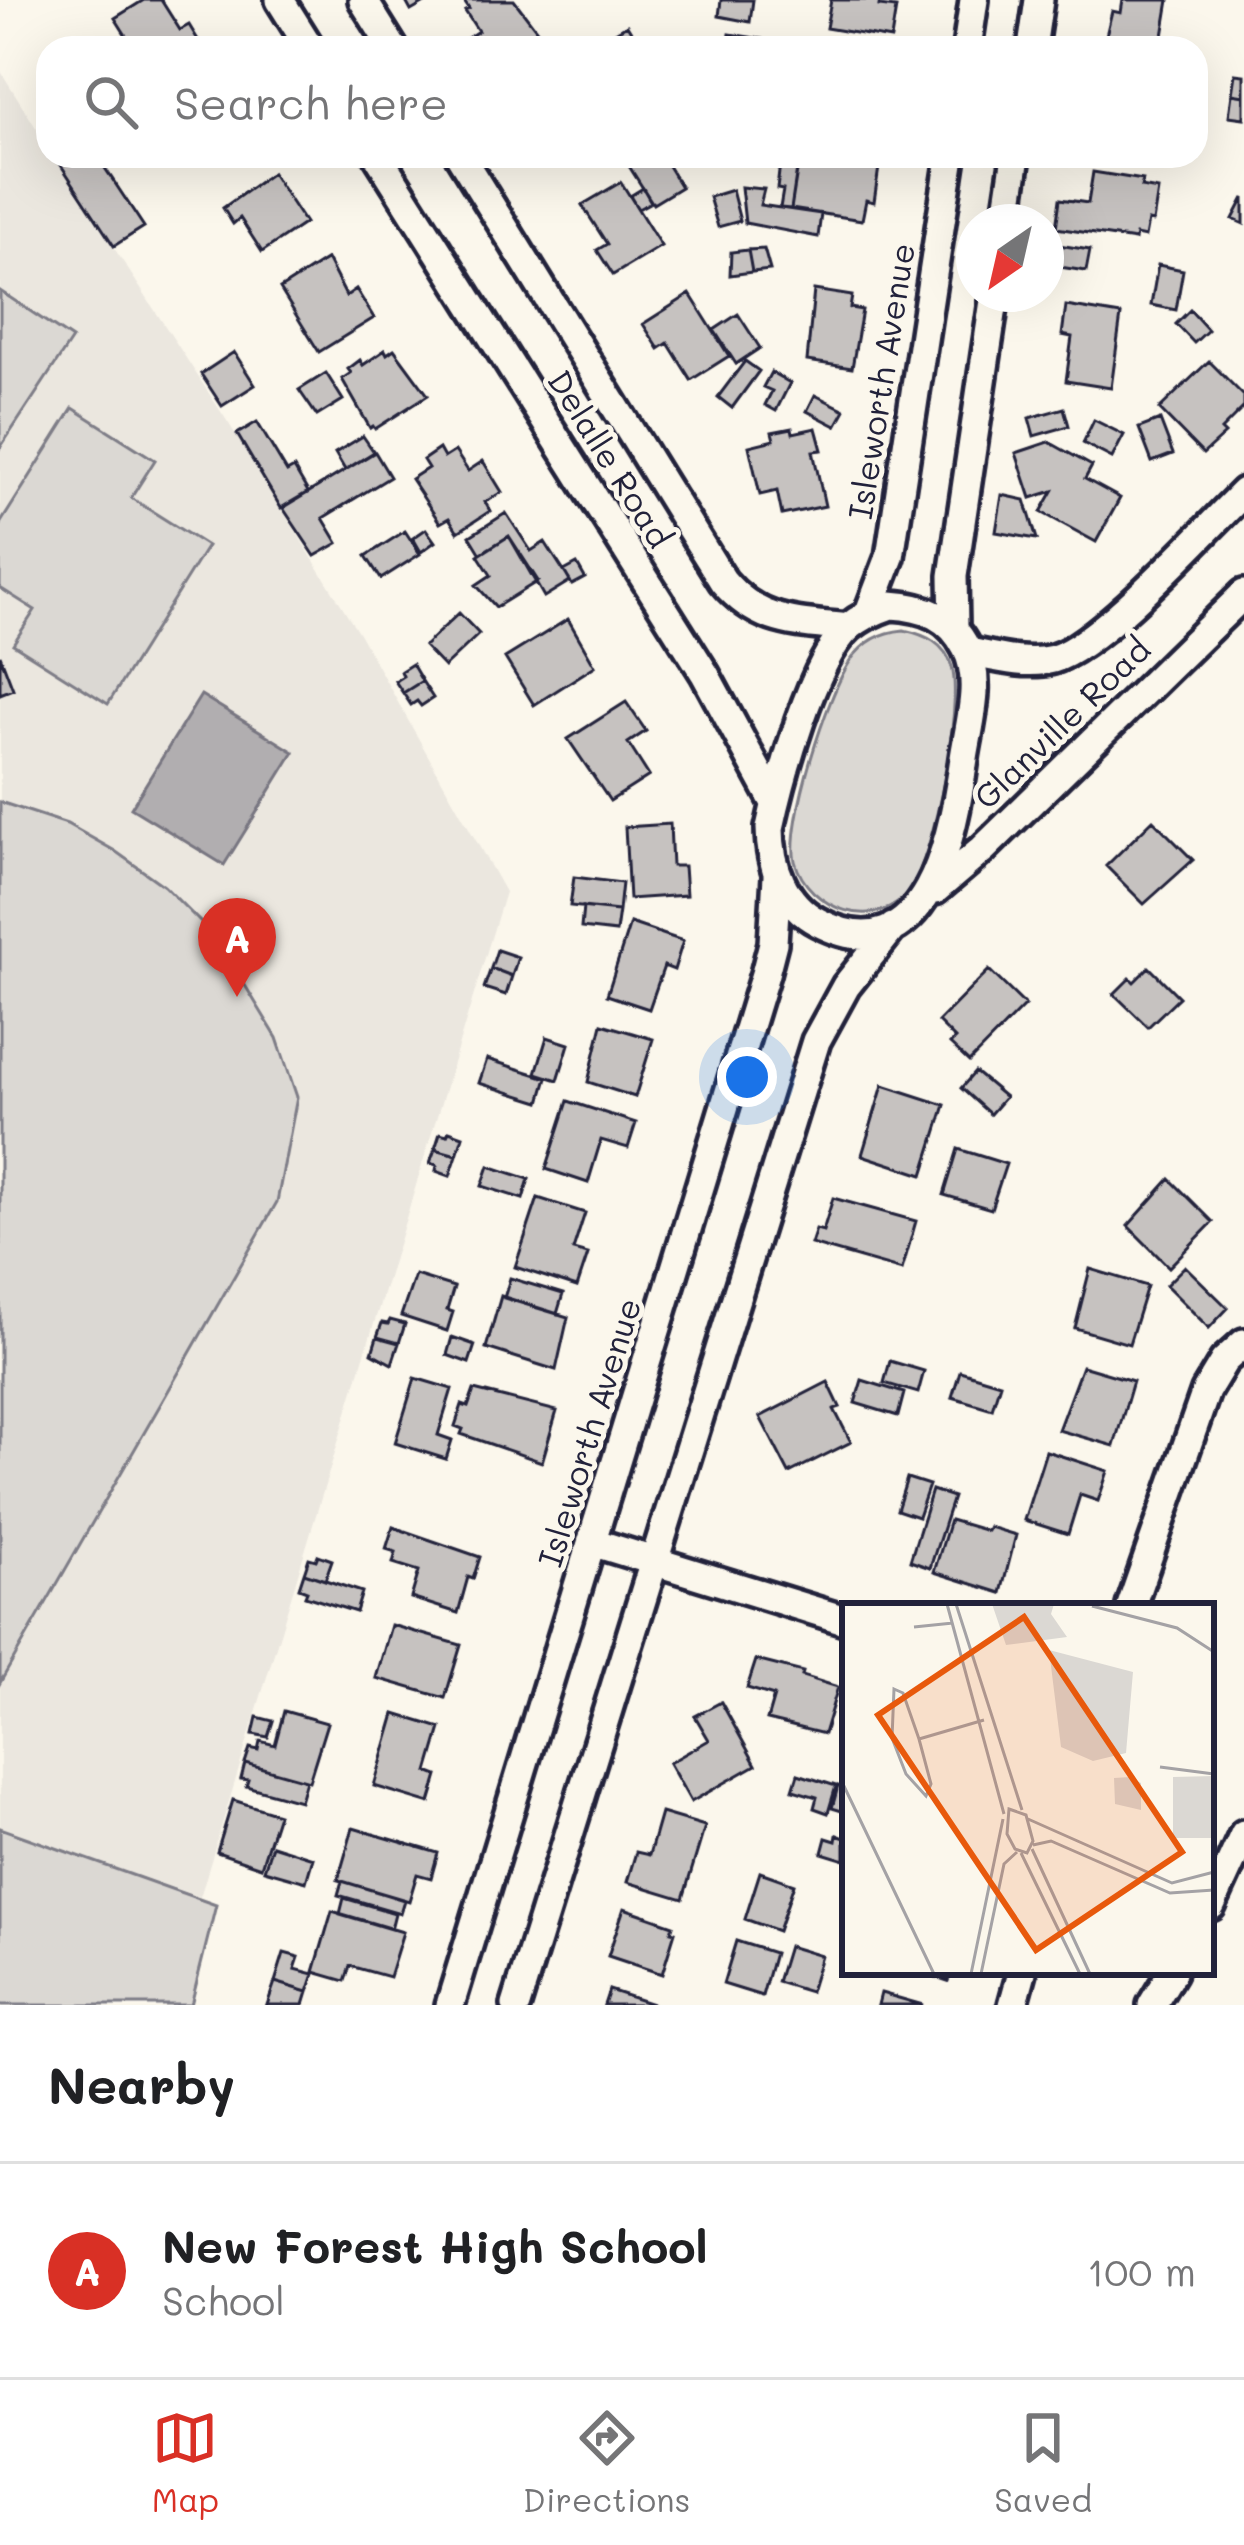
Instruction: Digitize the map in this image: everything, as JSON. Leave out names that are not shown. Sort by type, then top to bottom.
[{"type":"street","points":[[280,0],[302,36]]},
{"type":"street","points":[[363,0],[386,36]]},
{"type":"street","points":[[969,36],[974,0]]},
{"type":"street","points":[[1034,36],[1040,0]]},
{"type":"street","name":"Delalle Road","points":[[386,168],[705,674],[776,803]]},
{"type":"street","name":"Delalle Road","points":[[467,168],[739,600],[759,614],[858,620],[891,605],[914,606],[934,613],[961,640]]},
{"type":"street","name":"Isleworth Avenue","points":[[450,2005],[765,974],[773,943],[777,876],[770,854],[776,803],[817,677],[858,620],[890,557],[949,168]]},
{"type":"street","points":[[1009,204],[1014,168]]},
{"type":"street","points":[[925,898],[950,842],[974,676],[961,640],[953,576],[992,312]]},
{"type":"street","name":"Glanville Road","points":[[961,640],[1029,661],[1051,660],[1096,633],[1244,492]]},
{"type":"street","name":"Glanville Road","points":[[893,927],[983,849],[1244,593]]},
{"type":"street","points":[[777,876],[793,901],[828,928],[851,934],[893,927]]},
{"type":"street","points":[[516,2005],[816,1042],[846,986],[893,927]]},
{"type":"street","points":[[1132,1603],[1206,1391],[1224,1361],[1244,1343]]},
{"type":"street","points":[[592,1542],[842,1620]]},
{"type":"street","points":[[1214,1899],[1244,1834]]},
{"type":"street","points":[[1013,2005],[1021,1975]]},
{"type":"street","points":[[1152,2005],[1170,1975]]},
{"type":"shaded area","points":[[0,70],[36,128],[36,168],[62,168],[231,427],[360,635],[505,892],[200,1897],[0,1828]]},
{"type":"shaded area","points":[[0,291],[72,339],[0,448]]},
{"type":"shaded area","points":[[73,408],[155,460],[131,498],[207,546],[108,704],[13,644],[35,610],[0,588],[0,524]]},
{"type":"shaded area","points":[[904,630],[934,641],[952,667],[953,714],[944,780],[928,846],[910,890],[880,911],[845,910],[828,903],[802,878],[795,861],[797,818],[831,700],[851,660],[874,639]]},
{"type":"shaded area","points":[[201,695],[294,752],[224,865],[131,808]]},
{"type":"shaded area","points":[[0,802],[67,824],[164,886],[217,939],[277,1038],[297,1097],[277,1202],[0,1683]]},
{"type":"shaded area","points":[[0,1828],[216,1905],[191,2005],[0,2005]]},
{"type":"building","points":[[144,0],[161,0],[180,30],[189,25],[196,36],[126,36],[115,18]]},
{"type":"building","points":[[405,0],[430,0],[411,11]]},
{"type":"building","points":[[463,0],[514,0],[541,36],[470,36],[478,31],[465,11],[469,9]]},
{"type":"building","points":[[721,0],[753,0],[750,22],[719,16]]},
{"type":"building","points":[[831,0],[880,0],[879,6],[896,8],[891,36],[826,28]]},
{"type":"building","points":[[1123,0],[1169,0],[1163,36],[1106,36],[1112,11],[1121,13]]},
{"type":"building","points":[[627,25],[634,36],[608,36]]},
{"type":"building","points":[[1235,74],[1244,75],[1244,96],[1232,94]]},
{"type":"building","points":[[1232,94],[1244,96],[1244,118],[1229,116]]},
{"type":"building","points":[[63,168],[105,168],[144,227],[114,246]]},
{"type":"building","points":[[630,168],[669,168],[681,187],[653,204]]},
{"type":"building","points":[[779,168],[798,168],[791,209],[780,208],[783,190],[777,189]]},
{"type":"building","points":[[797,168],[879,168],[874,202],[866,200],[862,220],[791,209]]},
{"type":"building","points":[[1093,172],[1143,180],[1141,187],[1158,190],[1153,222],[1148,221],[1145,237],[1136,235],[1135,240],[1064,229],[1060,199],[1088,203]]},
{"type":"building","points":[[272,173],[305,223],[262,252],[240,218],[233,224],[223,208]]},
{"type":"building","points":[[621,182],[661,246],[613,275],[597,250],[607,244],[582,205]]},
{"type":"building","points":[[741,187],[764,189],[760,205],[821,214],[818,237],[745,223]]},
{"type":"building","points":[[643,188],[651,202],[638,209],[630,196]]},
{"type":"building","points":[[732,190],[740,221],[718,227],[709,197]]},
{"type":"building","points":[[1244,198],[1244,224],[1233,219]]},
{"type":"building","points":[[1064,246],[1090,250],[1086,271],[1064,268]]},
{"type":"building","points":[[764,249],[770,270],[752,272],[748,250]]},
{"type":"building","points":[[748,250],[752,272],[730,275],[731,252]]},
{"type":"building","points":[[327,259],[346,296],[356,289],[374,318],[319,352],[280,289]]},
{"type":"building","points":[[1158,265],[1183,270],[1176,310],[1151,305]]},
{"type":"building","points":[[814,290],[852,296],[850,308],[862,310],[852,368],[807,361]]},
{"type":"building","points":[[690,294],[729,356],[691,380],[668,343],[659,349],[643,324]]},
{"type":"building","points":[[1066,306],[1121,315],[1111,388],[1066,381],[1072,337],[1062,335]]},
{"type":"building","points":[[1190,310],[1208,330],[1194,343],[1176,324]]},
{"type":"building","points":[[738,314],[760,348],[736,364],[714,330]]},
{"type":"building","points":[[394,349],[428,395],[370,428],[342,379],[360,360],[363,365]]},
{"type":"building","points":[[234,352],[255,385],[222,406],[201,374]]},
{"type":"building","points":[[745,361],[759,371],[732,408],[718,397]]},
{"type":"building","points":[[1209,361],[1244,396],[1244,407],[1203,454],[1159,409]]},
{"type":"building","points":[[771,372],[790,383],[776,411],[765,405],[772,391],[763,387]]},
{"type":"building","points":[[326,373],[343,400],[317,416],[299,390]]},
{"type":"building","points":[[815,395],[845,410],[836,426],[807,411]]},
{"type":"building","points":[[1064,408],[1069,426],[1034,436],[1029,418]]},
{"type":"building","points":[[1094,420],[1124,435],[1112,458],[1083,443]]},
{"type":"building","points":[[1160,420],[1173,454],[1152,462],[1139,428]]},
{"type":"building","points":[[257,422],[287,472],[294,468],[308,492],[281,508],[237,434]]},
{"type":"building","points":[[792,428],[793,433],[816,428],[822,450],[813,451],[825,506],[782,515],[777,491],[760,495],[749,446],[774,440],[772,432]]},
{"type":"building","points":[[363,436],[374,452],[345,470],[335,453]]},
{"type":"building","points":[[1049,442],[1092,466],[1085,479],[1120,498],[1096,542],[1041,512],[1053,491],[1031,498],[1016,453]]},
{"type":"building","points":[[439,449],[444,458],[455,451],[468,471],[483,461],[502,492],[485,502],[490,511],[458,532],[449,518],[440,523],[411,479],[428,468],[423,460]]},
{"type":"building","points":[[375,452],[390,477],[323,518],[338,543],[315,556],[283,508]]},
{"type":"building","points":[[1002,495],[1025,500],[1037,539],[996,532]]},
{"type":"building","points":[[506,513],[531,551],[545,542],[570,581],[544,597],[509,536],[481,554],[470,536]]},
{"type":"building","points":[[426,529],[435,542],[421,552],[413,538]]},
{"type":"building","points":[[405,531],[420,554],[381,579],[366,556]]},
{"type":"building","points":[[509,536],[538,581],[496,607],[476,585],[491,575],[478,555]]},
{"type":"building","points":[[577,564],[585,578],[572,585],[564,571]]},
{"type":"building","points":[[459,613],[479,634],[444,667],[424,646]]},
{"type":"building","points":[[568,619],[595,666],[534,705],[505,658]]},
{"type":"building","points":[[0,655],[13,689],[0,694]]},
{"type":"building","points":[[412,664],[422,681],[403,693],[395,681]]},
{"type":"building","points":[[422,681],[433,698],[421,706],[417,701],[411,705],[403,693]]},
{"type":"building","points":[[626,702],[646,731],[628,743],[649,776],[610,801],[568,739]]},
{"type":"building","points":[[1153,820],[1193,860],[1144,904],[1106,866]]},
{"type":"building","points":[[670,824],[672,866],[684,866],[686,895],[629,899],[625,827]]},
{"type":"building","points":[[574,877],[622,883],[619,911],[570,906]]},
{"type":"building","points":[[583,907],[619,911],[616,932],[581,928]]},
{"type":"building","points":[[630,923],[683,941],[674,970],[664,966],[649,1009],[607,995]]},
{"type":"building","points":[[497,950],[518,957],[512,976],[491,968]]},
{"type":"building","points":[[1149,967],[1179,997],[1148,1027],[1114,994]]},
{"type":"building","points":[[491,968],[512,976],[506,995],[484,988]]},
{"type":"building","points":[[989,970],[1025,1005],[969,1062],[950,1044],[955,1039],[938,1022]]},
{"type":"building","points":[[602,1024],[653,1039],[635,1097],[588,1082]]},
{"type":"building","points":[[547,1037],[569,1044],[558,1080],[536,1073]]},
{"type":"building","points":[[487,1059],[547,1078],[540,1102],[479,1083]]},
{"type":"building","points":[[975,1072],[1005,1097],[990,1114],[961,1088]]},
{"type":"building","points":[[883,1085],[945,1105],[923,1175],[862,1155]]},
{"type":"building","points":[[568,1101],[636,1123],[628,1148],[601,1140],[588,1183],[546,1169]]},
{"type":"building","points":[[440,1133],[463,1136],[457,1155],[435,1149]]},
{"type":"building","points":[[435,1149],[457,1155],[450,1176],[430,1163]]},
{"type":"building","points":[[958,1149],[1006,1164],[991,1209],[944,1195]]},
{"type":"building","points":[[489,1166],[529,1179],[523,1199],[482,1186]]},
{"type":"building","points":[[1170,1179],[1213,1222],[1169,1267],[1128,1226]]},
{"type":"building","points":[[538,1198],[585,1213],[573,1250],[588,1254],[577,1287],[515,1267]]},
{"type":"building","points":[[833,1198],[916,1221],[902,1270],[811,1244],[816,1229],[823,1231]]},
{"type":"building","points":[[1185,1266],[1228,1308],[1209,1328],[1166,1285]]},
{"type":"building","points":[[1090,1269],[1147,1286],[1129,1344],[1075,1328]]},
{"type":"building","points":[[415,1275],[454,1287],[447,1331],[401,1316]]},
{"type":"building","points":[[510,1278],[563,1294],[557,1314],[504,1298]]},
{"type":"building","points":[[501,1296],[568,1317],[556,1370],[486,1348]]},
{"type":"building","points":[[382,1323],[405,1324],[399,1343],[377,1337]]},
{"type":"building","points":[[377,1337],[399,1343],[392,1364],[372,1353]]},
{"type":"building","points":[[452,1337],[475,1345],[469,1363],[447,1355]]},
{"type":"building","points":[[890,1361],[924,1371],[918,1393],[884,1383]]},
{"type":"building","points":[[1082,1366],[1133,1381],[1114,1446],[1058,1430]]},
{"type":"building","points":[[960,1371],[1000,1383],[992,1409],[952,1397]]},
{"type":"building","points":[[415,1378],[452,1389],[438,1435],[452,1440],[446,1459],[395,1443]]},
{"type":"building","points":[[862,1380],[904,1393],[898,1416],[855,1403]]},
{"type":"building","points":[[828,1382],[840,1407],[834,1409],[851,1442],[789,1473],[760,1417]]},
{"type":"building","points":[[474,1390],[557,1411],[542,1462],[461,1434],[463,1429],[455,1426],[462,1405],[468,1407]]},
{"type":"building","points":[[1046,1451],[1108,1471],[1098,1501],[1080,1495],[1068,1534],[1024,1520]]},
{"type":"building","points":[[907,1478],[929,1485],[918,1517],[897,1510]]},
{"type":"building","points":[[932,1490],[953,1497],[930,1568],[910,1561]]},
{"type":"building","points":[[950,1520],[1016,1535],[1001,1593],[934,1572]]},
{"type":"building","points":[[393,1527],[480,1557],[473,1579],[468,1577],[458,1613],[411,1598],[419,1571],[393,1563],[396,1552],[386,1549]]},
{"type":"building","points":[[318,1555],[332,1560],[325,1580],[304,1573],[309,1558],[316,1560]]},
{"type":"building","points":[[304,1573],[362,1592],[356,1612],[305,1596],[307,1591],[299,1588]]},
{"type":"building","points":[[391,1625],[461,1645],[445,1698],[376,1678]]},
{"type":"building","points":[[756,1660],[838,1687],[824,1734],[767,1720],[774,1696],[747,1688]]},
{"type":"building","points":[[721,1702],[756,1765],[691,1802],[669,1763],[709,1740],[695,1716]]},
{"type":"building","points":[[284,1711],[327,1723],[309,1781],[245,1763],[250,1748],[258,1750],[260,1741],[275,1745]]},
{"type":"building","points":[[395,1714],[441,1728],[428,1772],[438,1776],[430,1803],[374,1786]]},
{"type":"building","points":[[257,1717],[273,1721],[268,1737],[253,1734]]},
{"type":"building","points":[[245,1763],[306,1780],[300,1801],[246,1786],[248,1780],[241,1779]]},
{"type":"building","points":[[798,1774],[836,1786],[828,1813],[814,1808],[817,1797],[793,1790]]},
{"type":"building","points":[[838,1786],[842,1787],[842,1811],[832,1808]]},
{"type":"building","points":[[233,1800],[278,1814],[261,1867],[217,1852]]},
{"type":"building","points":[[661,1813],[705,1826],[683,1899],[627,1882],[636,1852],[649,1855]]},
{"type":"building","points":[[353,1828],[438,1853],[431,1878],[417,1874],[409,1901],[338,1880]]},
{"type":"building","points":[[837,1835],[842,1837],[842,1859],[822,1853],[826,1838],[836,1841]]},
{"type":"building","points":[[272,1845],[313,1858],[306,1882],[264,1870]]},
{"type":"building","points":[[760,1872],[794,1884],[778,1931],[745,1919]]},
{"type":"building","points":[[342,1881],[404,1900],[400,1913],[338,1895]]},
{"type":"building","points":[[344,1898],[395,1913],[391,1929],[340,1914]]},
{"type":"building","points":[[624,1908],[673,1925],[662,1974],[608,1956]]},
{"type":"building","points":[[332,1911],[403,1932],[389,1977],[350,1966],[345,1981],[314,1972]]},
{"type":"building","points":[[736,1941],[774,1953],[762,1996],[723,1984]]},
{"type":"building","points":[[788,1946],[821,1956],[810,1992],[777,1982]]},
{"type":"building","points":[[284,1953],[299,1957],[295,1969],[314,1974],[308,1992],[275,1982]]},
{"type":"building","points":[[275,1982],[308,1992],[304,2005],[267,2005]]},
{"type":"building","points":[[609,1990],[655,2005],[604,2005]]},
{"type":"building","points":[[881,1993],[923,2005],[878,2005]]},
{"type":"place","name":"New Forest High School","points":[[237,997]]}]
